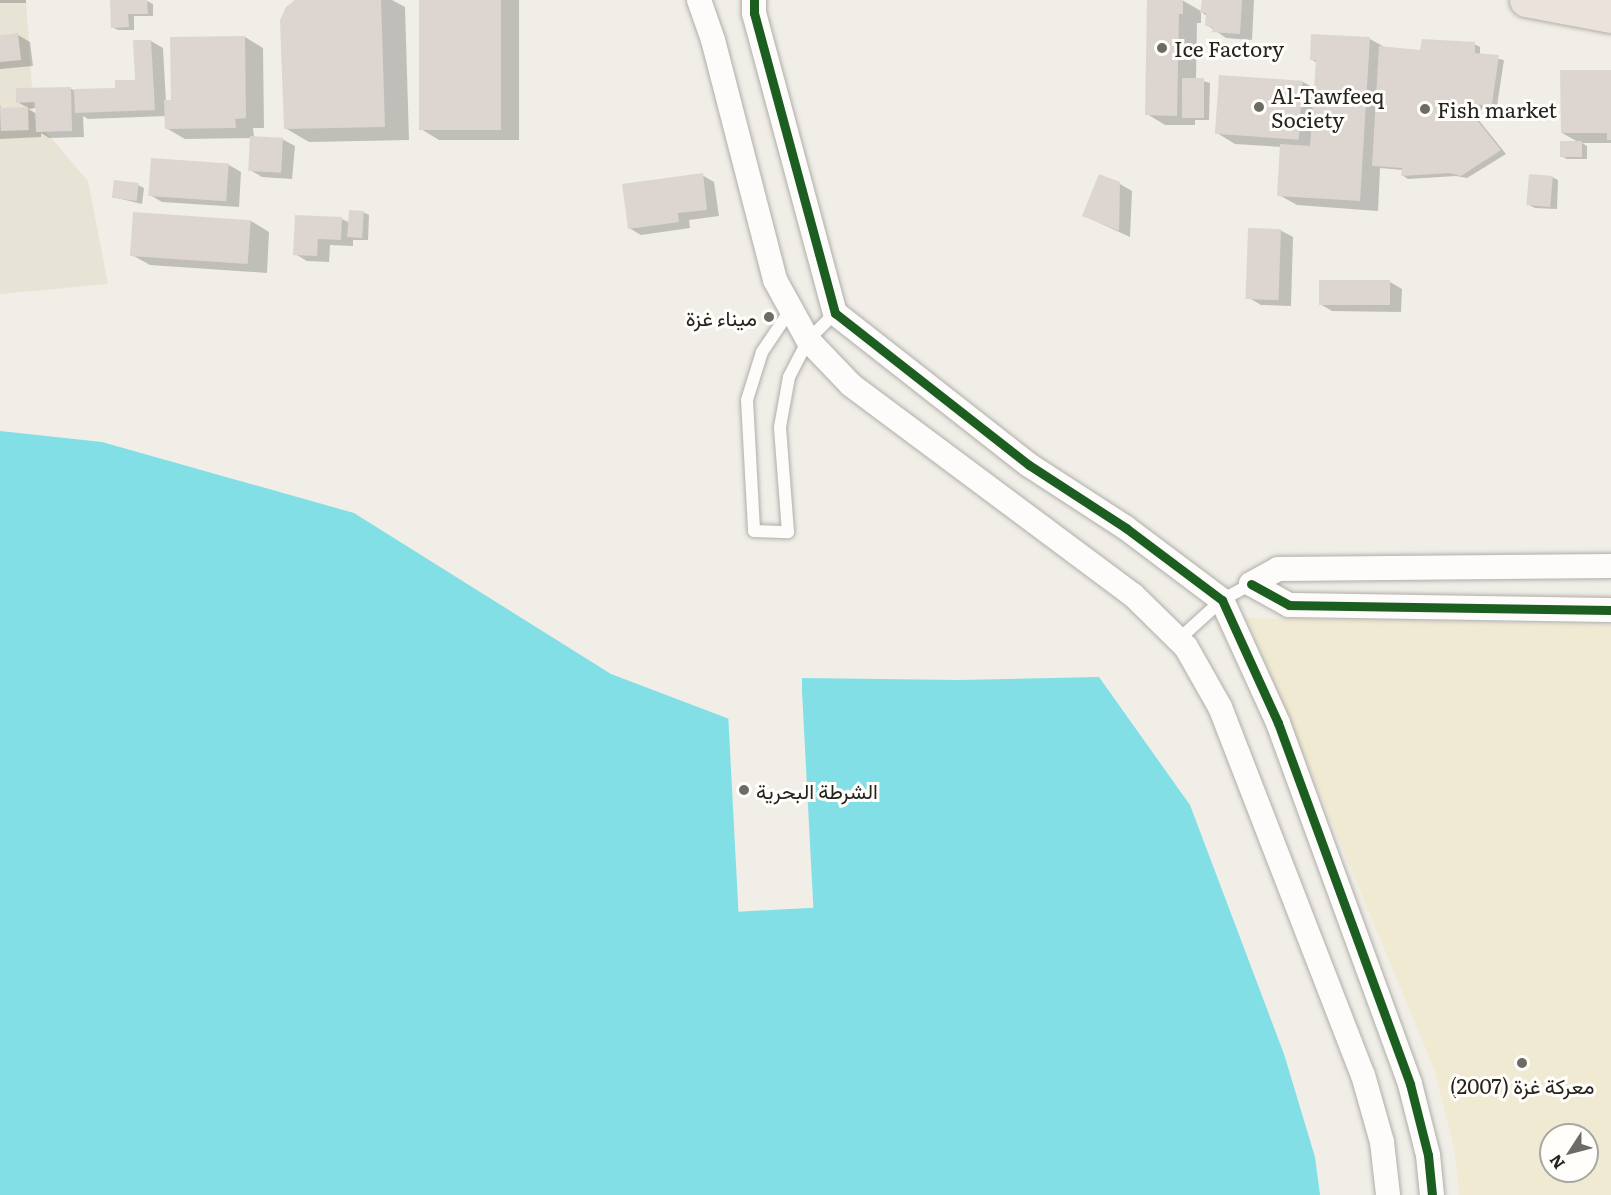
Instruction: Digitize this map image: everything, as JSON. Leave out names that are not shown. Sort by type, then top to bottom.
[{"type":"main road","points":[[1526,0],[1611,16]]},
{"type":"street","points":[[699,0],[713,40],[775,280],[808,340],[851,385],[1133,595],[1186,647],[1220,707],[1363,1075],[1382,1142],[1388,1195]]},
{"type":"street","points":[[754,0],[754,13],[835,313],[1029,465],[1126,528],[1222,600],[1278,723],[1410,1084],[1428,1155],[1432,1195]]},
{"type":"street","points":[[1251,584],[1278,569],[1611,566]]},
{"type":"street","points":[[1251,584],[1289,605],[1611,610]]},
{"type":"lane","points":[[791,309],[762,352],[747,400],[754,531],[788,532],[780,427],[789,377],[808,340],[835,313]]},
{"type":"lane","points":[[1178,640],[1222,600],[1251,584]]},
{"type":"shaded area","points":[[0,0],[26,0],[34,118],[88,181],[108,284],[0,294]]},
{"type":"sand","points":[[1247,618],[1611,625],[1611,1195],[1459,1195],[1454,1148],[1435,1071]]},
{"type":"water","points":[[0,431],[102,442],[354,513],[611,674],[732,720],[802,691],[802,678],[960,680],[1099,677],[1190,805],[1284,1054],[1315,1157],[1320,1195],[0,1195]]},
{"type":"pier","points":[[802,691],[813,908],[738,912],[727,695]]},
{"type":"building","points":[[110,0],[147,0],[148,14],[128,14],[129,27],[111,28]]},
{"type":"building","points":[[295,0],[381,0],[385,127],[284,129],[280,20],[286,7]]},
{"type":"building","points":[[419,0],[501,0],[501,130],[419,130]]},
{"type":"building","name":"Ice Factory","points":[[1147,0],[1183,0],[1183,14],[1179,14],[1177,116],[1145,115]]},
{"type":"building","points":[[1202,0],[1242,0],[1240,34],[1212,32],[1213,27],[1205,26],[1206,13],[1200,13]]},
{"type":"building","points":[[18,33],[21,60],[0,62],[0,35]]},
{"type":"building","points":[[1311,34],[1370,37],[1360,201],[1277,196],[1280,144],[1310,146],[1316,60],[1310,60]]},
{"type":"building","points":[[245,36],[246,118],[235,119],[236,128],[165,129],[164,100],[171,100],[170,37]]},
{"type":"building","name":"Fish market","points":[[1422,39],[1475,42],[1475,53],[1499,55],[1492,104],[1477,105],[1472,114],[1501,150],[1461,176],[1449,173],[1401,176],[1402,168],[1372,166],[1379,46],[1420,50]]},
{"type":"building","points":[[133,40],[151,40],[155,110],[75,113],[74,89],[115,88],[115,80],[135,80]]},
{"type":"building","points":[[1560,70],[1611,70],[1611,140],[1607,140],[1607,133],[1561,133]]},
{"type":"building","name":"Al-Tawfeeq Society","points":[[1219,75],[1303,81],[1299,140],[1215,134]]},
{"type":"building","points":[[1182,78],[1204,78],[1204,118],[1182,118]]},
{"type":"building","points":[[71,87],[72,131],[36,132],[35,102],[16,103],[16,88]]},
{"type":"building","points":[[28,107],[29,130],[1,131],[0,108]]},
{"type":"building","points":[[250,136],[283,138],[281,173],[248,171]]},
{"type":"building","points":[[1560,141],[1582,141],[1582,157],[1560,157]]},
{"type":"building","points":[[151,158],[229,163],[226,201],[148,196]]},
{"type":"building","points":[[703,173],[707,210],[678,213],[679,222],[628,229],[622,184]]},
{"type":"building","points":[[1099,174],[1120,182],[1119,231],[1082,216]]},
{"type":"building","points":[[1529,174],[1553,176],[1550,207],[1526,205]]},
{"type":"building","points":[[114,180],[139,183],[137,201],[112,198]]},
{"type":"building","points":[[349,210],[364,211],[362,238],[347,237]]},
{"type":"building","points":[[133,212],[251,220],[248,264],[130,256]]},
{"type":"building","points":[[295,215],[342,217],[341,240],[318,239],[317,256],[293,255]]},
{"type":"building","points":[[1248,228],[1281,229],[1279,300],[1246,299]]},
{"type":"building","points":[[1319,280],[1390,280],[1390,305],[1319,305]]},
{"type":"cycle path","points":[[754,0],[754,13],[835,313],[1029,465],[1126,528],[1222,600],[1278,723],[1410,1084],[1428,1155],[1432,1195]]},
{"type":"cycle path","points":[[1251,584],[1289,605],[1611,610]]},
{"type":"place","name":"Ice Factory","points":[[1162,48]]},
{"type":"place","name":"Al-Tawfeeq Society","points":[[1259,107]]},
{"type":"place","name":"Fish market","points":[[1425,109]]},
{"type":"place","name":"ميناء غزة","points":[[769,317]]},
{"type":"place","name":"الشرطة البحرية","points":[[744,790]]},
{"type":"place","name":"معركة غزة (2007)","points":[[1522,1063]]}]
